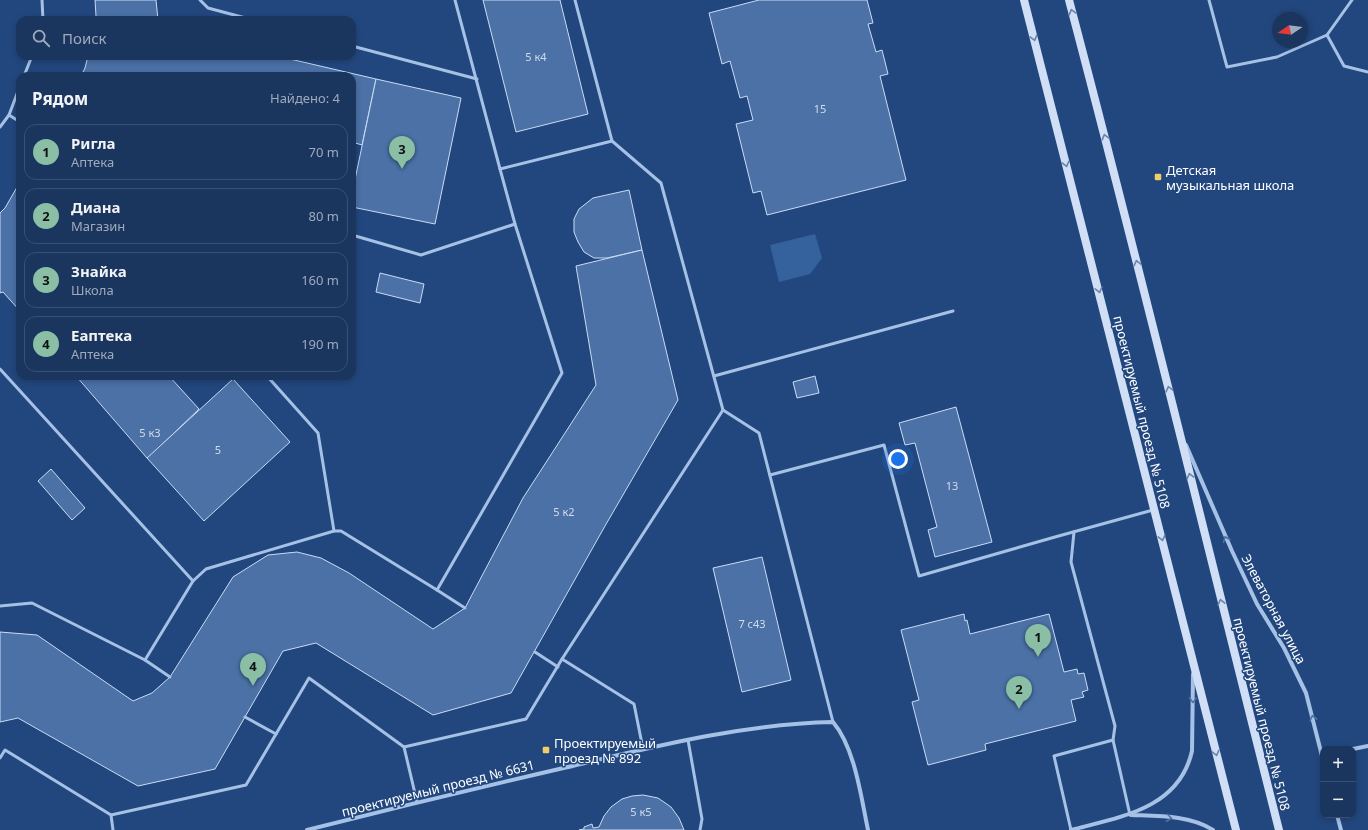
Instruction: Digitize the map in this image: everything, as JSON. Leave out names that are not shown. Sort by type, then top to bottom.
[{"type":"main road","name":"проектируемый проезд № 5108","points":[[1024,0],[1236,830]]},
{"type":"main road","name":"проектируемый проезд № 5108","points":[[1069,0],[1119,188],[1279,830]]},
{"type":"street","name":"Элеваторная улица","points":[[1178,427],[1232,552],[1257,604],[1284,648],[1306,693],[1320,747]]},
{"type":"street","points":[[1071,830],[1130,815],[1150,805],[1170,792],[1179,782],[1189,762],[1192,751],[1193,661]]},
{"type":"street","name":"проектируемый проезд № 6631","points":[[307,830],[417,802],[643,749],[729,732],[804,723],[833,722]]},
{"type":"street","points":[[833,722],[840,731],[850,751],[868,830]]},
{"type":"street","points":[[1356,748],[1368,746]]},
{"type":"street","points":[[1130,815],[1186,820],[1206,825],[1213,830]]},
{"type":"street","points":[[1338,818],[1341,830]]},
{"type":"lane","points":[[42,0],[42,16]]},
{"type":"lane","points":[[200,0],[208,8],[238,16]]},
{"type":"lane","points":[[437,590],[562,374],[515,224],[455,0]]},
{"type":"lane","points":[[575,0],[612,141],[661,182],[723,410],[759,433],[833,722]]},
{"type":"lane","points":[[1209,0],[1227,67],[1277,57],[1328,35],[1352,0]]},
{"type":"lane","points":[[1328,35],[1344,66],[1368,72]]},
{"type":"lane","points":[[356,47],[476,79]]},
{"type":"lane","points":[[26,72],[30,60]]},
{"type":"lane","points":[[0,127],[9,115],[16,97]]},
{"type":"lane","points":[[9,115],[16,119]]},
{"type":"lane","points":[[500,169],[612,141]]},
{"type":"lane","points":[[356,236],[421,255],[515,224]]},
{"type":"lane","points":[[714,376],[953,311]]},
{"type":"lane","points":[[0,368],[193,581]]},
{"type":"lane","points":[[271,380],[318,433],[334,531]]},
{"type":"lane","points":[[404,747],[526,719],[562,659],[723,410]]},
{"type":"lane","points":[[770,475],[884,445],[919,576],[1155,509]]},
{"type":"lane","points":[[145,660],[193,581],[206,569],[334,531],[341,531],[466,608]]},
{"type":"lane","points":[[1074,532],[1071,562],[1115,726],[1113,740],[1130,815]]},
{"type":"lane","points":[[0,606],[32,603],[145,660],[170,678]]},
{"type":"lane","points":[[535,652],[558,667]]},
{"type":"lane","points":[[562,659],[634,704],[643,749]]},
{"type":"lane","points":[[0,758],[5,750],[112,815],[246,785],[309,678],[404,747],[417,802]]},
{"type":"lane","points":[[245,717],[276,734]]},
{"type":"lane","points":[[688,740],[702,819],[700,830]]},
{"type":"lane","points":[[1071,830],[1054,756],[1113,740]]},
{"type":"lane","points":[[112,815],[113,830]]},
{"type":"shaded area","points":[[815,234],[822,258],[810,274],[779,282],[770,245]]},
{"type":"building","points":[[95,0],[156,0],[158,16],[96,16]]},
{"type":"building","points":[[483,0],[560,0],[588,114],[516,132]]},
{"type":"building","points":[[759,0],[867,0],[873,23],[868,24],[876,52],[882,50],[888,74],[880,76],[906,180],[767,215],[761,191],[753,193],[736,124],[753,120],[747,96],[740,98],[730,61],[722,64],[709,13]]},
{"type":"building","points":[[87,60],[294,60],[346,72],[83,72]]},
{"type":"building","points":[[356,74],[376,79],[362,145],[356,143]]},
{"type":"building","points":[[376,79],[461,98],[435,224],[356,208],[356,175]]},
{"type":"building","points":[[16,189],[16,307],[3,292],[0,293],[0,213],[5,208]]},
{"type":"building","points":[[629,190],[642,250],[607,258],[594,258],[584,252],[574,232],[574,219],[579,209],[593,198]]},
{"type":"building","points":[[642,250],[678,400],[511,693],[433,715],[316,643],[283,651],[215,769],[138,786],[18,718],[0,722],[0,632],[37,635],[133,701],[152,693],[170,677],[233,577],[268,555],[297,552],[321,558],[349,573],[433,629],[465,608],[523,498],[596,385],[576,266]]},
{"type":"building","points":[[380,273],[424,284],[420,303],[376,292]]},
{"type":"building","points":[[815,376],[819,393],[797,398],[793,382]]},
{"type":"building","points":[[79,380],[173,380],[199,409],[147,458]]},
{"type":"building","points":[[232,380],[234,380],[290,442],[204,521],[147,458]]},
{"type":"building","points":[[956,407],[992,542],[935,557],[928,530],[937,527],[915,443],[905,445],[899,423]]},
{"type":"building","points":[[51,469],[85,508],[72,520],[38,481]]},
{"type":"building","points":[[762,557],[791,680],[742,692],[713,568]]},
{"type":"building","points":[[964,614],[970,634],[1049,614],[1064,672],[1077,669],[1078,674],[1084,673],[1088,690],[1082,692],[1084,697],[1071,700],[1076,721],[985,744],[986,750],[928,765],[912,702],[919,700],[901,630]]},
{"type":"building","points":[[643,795],[658,798],[671,807],[679,818],[684,830],[579,830],[592,824],[593,828],[599,827],[604,816],[611,807],[622,799]]},
{"type":"place","name":"Знайка","points":[[402,169]]},
{"type":"place","name":"Детская музыкальная школа","points":[[1158,177]]},
{"type":"place","name":"Ригла","points":[[1038,657]]},
{"type":"place","name":"Еаптека","points":[[253,686]]},
{"type":"place","name":"Диана","points":[[1019,709]]},
{"type":"place","name":"Проектируемый проезд № 892","points":[[546,750]]}]
